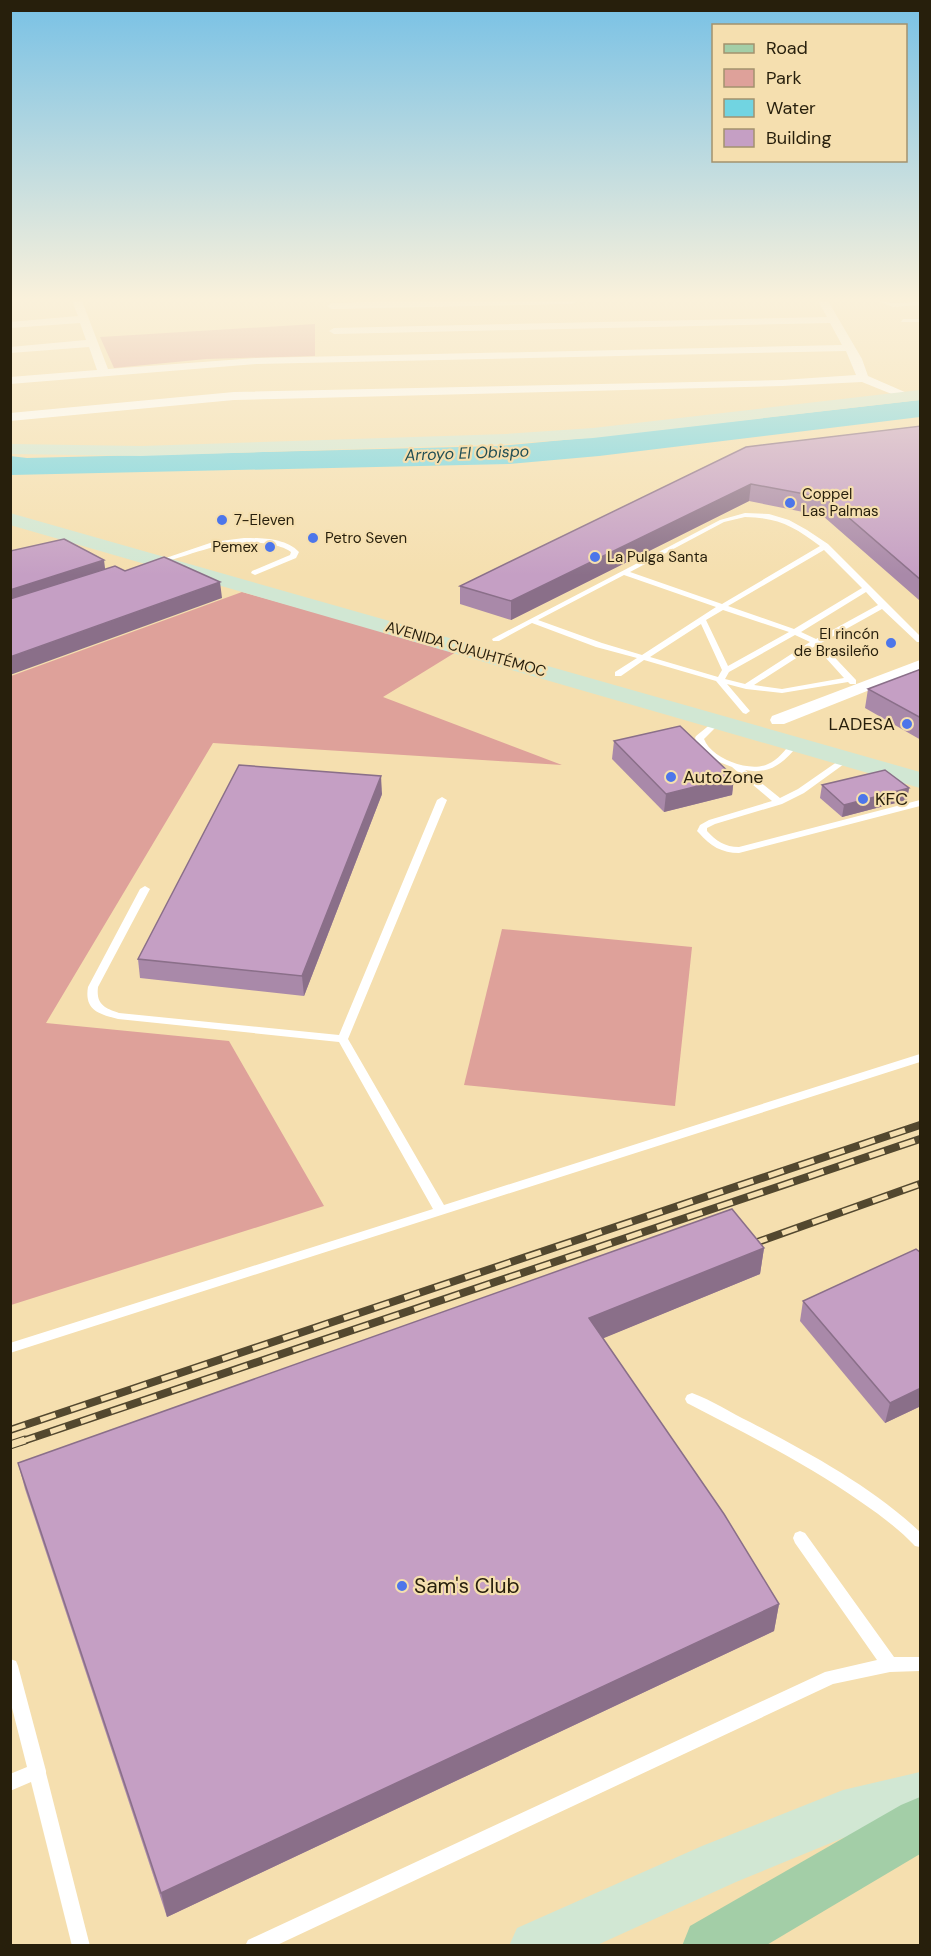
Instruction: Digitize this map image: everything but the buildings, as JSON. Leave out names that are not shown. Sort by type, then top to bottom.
[{"type":"main road","points":[[14,448],[141,451],[506,439],[650,427],[914,396]]},
{"type":"main road","name":"AVENIDA CUAUHTÉMOC","points":[[10,505],[496,639],[921,762]]},
{"type":"main road","name":"AVENIDA CUAUHTÉMOC","points":[[10,519],[152,564],[921,780]]},
{"type":"main road","points":[[685,713],[714,714],[753,722],[778,720],[787,731],[847,759]]},
{"type":"main road","points":[[535,1946],[720,1864],[843,1815],[921,1796]]},
{"type":"main road","points":[[710,1946],[921,1824]]},
{"type":"street","points":[[10,417],[222,397],[236,392]]},
{"type":"street","points":[[778,720],[855,684],[921,665]]},
{"type":"lane","points":[[496,639],[722,521],[744,514],[758,513],[777,518],[804,530],[825,546],[921,640]]},
{"type":"lane","points":[[152,564],[220,542],[245,537],[276,543],[292,548],[295,552],[293,556],[255,573]]},
{"type":"lane","points":[[618,674],[702,619],[825,546]]},
{"type":"lane","points":[[626,573],[795,632],[816,642],[855,684]]},
{"type":"lane","points":[[720,681],[726,670],[795,632],[867,588]]},
{"type":"lane","points":[[746,687],[816,642],[883,605]]},
{"type":"lane","points":[[702,619],[726,670]]},
{"type":"lane","points":[[534,621],[642,659],[746,687],[782,691],[855,684]]},
{"type":"lane","points":[[720,681],[746,711]]},
{"type":"lane","points":[[717,722],[699,738],[700,744],[779,802]]},
{"type":"lane","points":[[733,766],[750,770],[765,768],[779,762],[795,744]]},
{"type":"lane","points":[[847,759],[819,780],[779,802],[712,822],[703,827],[702,831],[718,847],[740,850],[921,803]]},
{"type":"lane","points":[[343,1039],[442,800]]},
{"type":"lane","points":[[145,889],[93,987],[90,996],[94,1005],[104,1012],[118,1016],[343,1039]]},
{"type":"lane","points":[[343,1039],[441,1211]]},
{"type":"lane","points":[[10,1348],[921,1058]]},
{"type":"lane","points":[[692,1399],[806,1459],[862,1495],[910,1530],[921,1541]]},
{"type":"lane","points":[[800,1538],[890,1665]]},
{"type":"lane","points":[[254,1946],[831,1677],[890,1665],[921,1664]]},
{"type":"lane","points":[[10,1666],[81,1946]]},
{"type":"lane","points":[[10,1783],[38,1771]]},
{"type":"green space","points":[[242,592],[456,652],[383,697],[562,765],[213,743],[46,1023],[229,1041],[324,1206],[11,1305],[11,676]]},
{"type":"green space","points":[[502,929],[692,947],[675,1106],[464,1085]]},
{"type":"water","name":"Arroyo El Obispo","points":[[920,400],[920,417],[599,456],[509,464],[11,475],[10,456],[27,458],[499,446]]},
{"type":"railway","points":[[10,1430],[920,1125]]},
{"type":"railway","points":[[20,1442],[920,1139]]},
{"type":"railway","points":[[752,1244],[920,1184]]},
{"type":"railway","points":[[10,1445],[25,1440]]},
{"type":"place","name":"Coppel Las Palmas","points":[[790,503]]},
{"type":"place","name":"7-Eleven","points":[[222,520]]},
{"type":"place","name":"Petro Seven","points":[[313,538]]},
{"type":"place","name":"Pemex","points":[[270,547]]},
{"type":"place","name":"La Pulga Santa","points":[[595,557]]},
{"type":"place","name":"El rincón de Brasileño","points":[[891,643]]},
{"type":"place","name":"LADESA","points":[[907,724]]},
{"type":"place","name":"AutoZone","points":[[671,777]]},
{"type":"place","name":"KFC","points":[[863,799]]},
{"type":"place","name":"Sam's Club","points":[[402,1586]]}]
